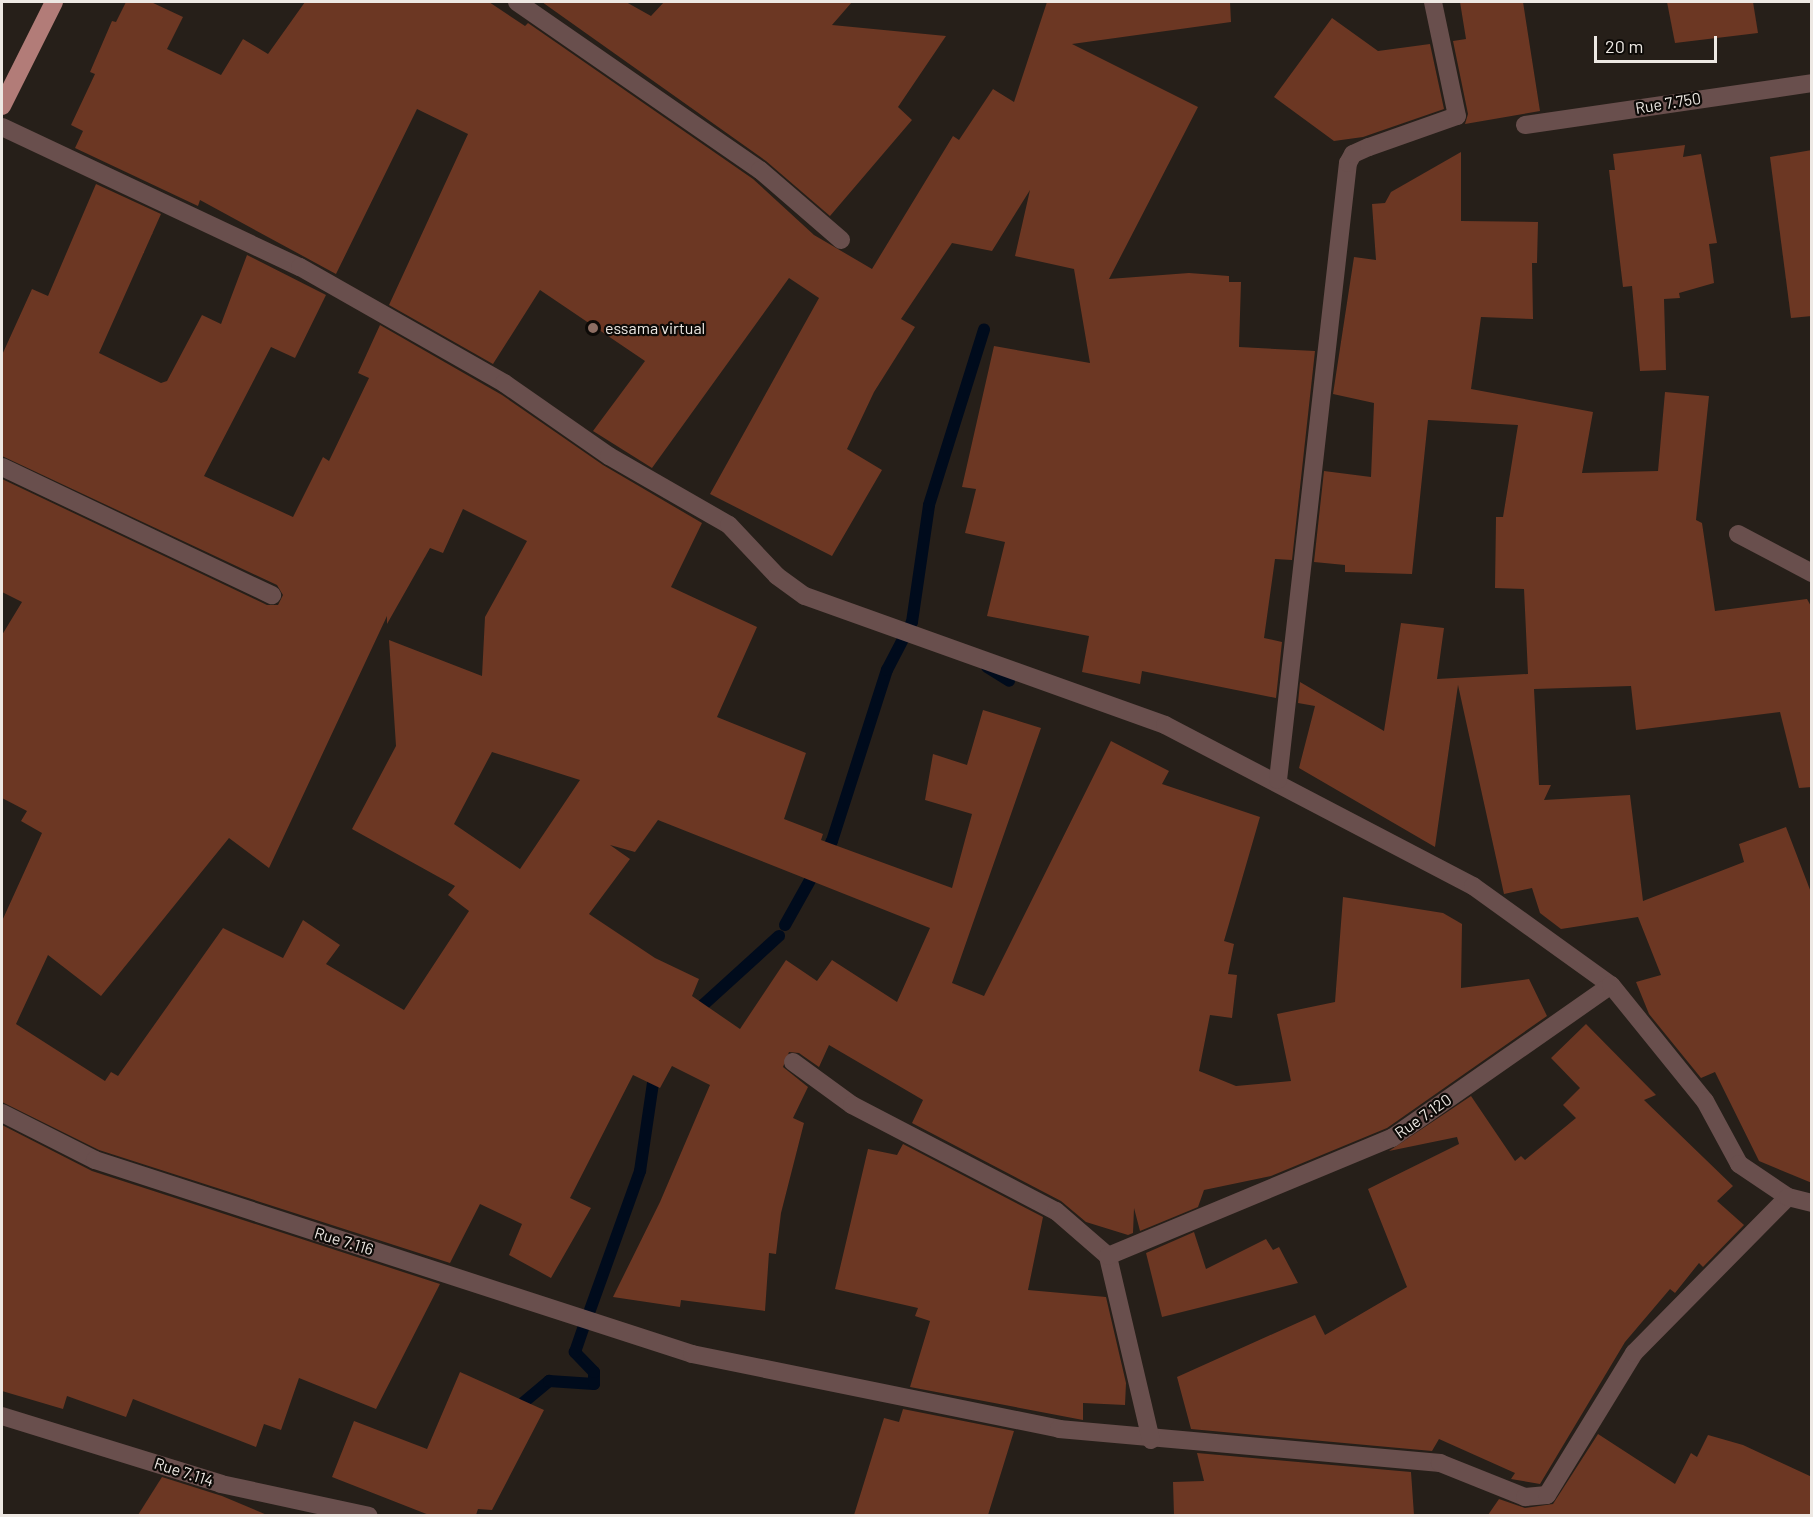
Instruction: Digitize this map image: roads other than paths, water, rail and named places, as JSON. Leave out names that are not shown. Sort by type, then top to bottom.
[{"type":"main road","points":[[2,106],[54,2]]},
{"type":"street","points":[[517,2],[760,170],[841,240]]},
{"type":"street","points":[[1278,780],[1348,163],[1353,154],[1369,147],[1457,116],[1433,2]]},
{"type":"street","name":"Rue 7.750","points":[[1525,125],[1812,83]]},
{"type":"street","points":[[2,127],[300,267],[504,383],[609,456],[729,525],[777,576],[805,596],[1165,725],[1278,780],[1473,886],[1611,985],[1706,1101],[1739,1164],[1788,1197],[1812,1203]]},
{"type":"street","points":[[2,467],[272,595]]},
{"type":"street","points":[[1738,534],[1812,573]]},
{"type":"street","name":"Rue 7.120","points":[[1108,1256],[1392,1138],[1611,985]]},
{"type":"street","points":[[793,1062],[852,1105],[1056,1211],[1108,1256],[1152,1440]]},
{"type":"street","name":"Rue 7.116","points":[[2,1113],[95,1161],[692,1354],[1028,1423],[1152,1440],[1440,1463],[1525,1497],[1547,1495],[1634,1353],[1788,1197]]},
{"type":"street","name":"Rue 7.114","points":[[2,1416],[221,1484],[369,1515]]},
{"type":"waterway","points":[[785,925],[832,841],[887,670],[912,622],[929,505],[984,329]]},
{"type":"waterway","points":[[987,667],[1009,681]]},
{"type":"waterway","points":[[691,1016],[779,936]]},
{"type":"waterway","points":[[590,1310],[640,1171],[655,1069]]},
{"type":"waterway","points":[[524,1402],[549,1381],[594,1384],[594,1372],[575,1352],[586,1320]]},
{"type":"place","name":"essama virtual","points":[[593,328]]}]
